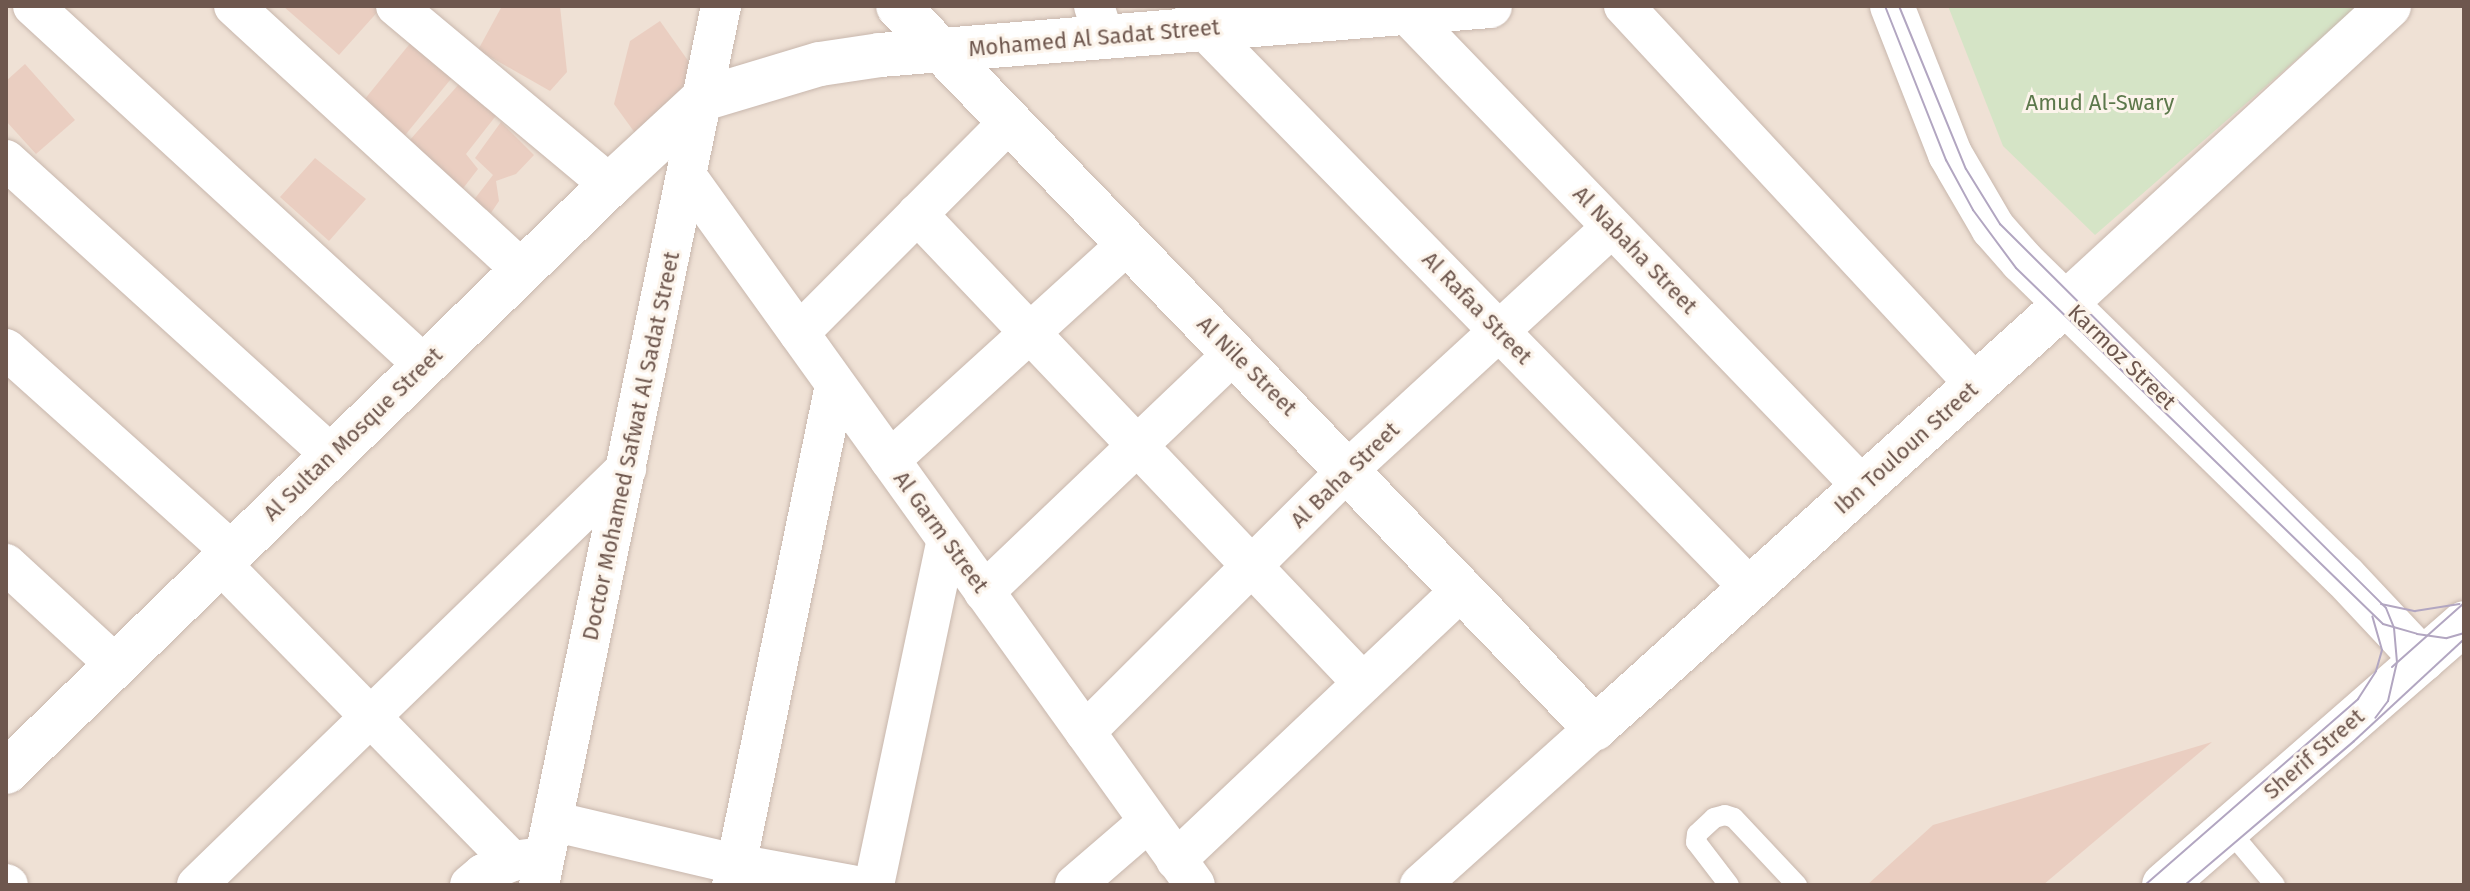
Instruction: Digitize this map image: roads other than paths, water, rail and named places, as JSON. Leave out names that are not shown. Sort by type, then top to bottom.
[{"type":"main road","name":"Al Nile Street","points":[[898,6],[1349,469],[1595,728]]},
{"type":"main road","name":"Mohamed Al Sadat Street","points":[[703,99],[820,64],[942,50],[1099,21],[1490,6]]},
{"type":"main road","name":"Karmoz Street","points":[[1892,6],[1932,112],[1971,194],[1993,228],[2022,261],[2344,576],[2423,660]]},
{"type":"main road","name":"Ibn Touloun Street","points":[[1595,728],[1976,385],[2389,6]]},
{"type":"main road","name":"Al Sultan Mosque Street","points":[[6,772],[610,185],[703,99]]},
{"type":"main road","name":"Sherif Street","points":[[2167,884],[2464,623]]},
{"type":"street","points":[[6,24],[23,6]]},
{"type":"street","points":[[33,6],[424,365]]},
{"type":"street","points":[[234,6],[522,270]]},
{"type":"street","points":[[396,6],[610,185]]},
{"type":"street","points":[[1624,6],[1976,385]]},
{"type":"street","name":"Doctor Mohamed Safwat Al Sadat Street","points":[[537,856],[626,469],[703,99],[715,9]]},
{"type":"street","name":"Al Nabaha Street","points":[[1433,9],[1612,227],[1863,487]]},
{"type":"street","name":"Al Rafaa Street","points":[[1199,18],[1750,588]]},
{"type":"street","points":[[799,333],[1010,121]]},
{"type":"street","points":[[6,160],[332,456]]},
{"type":"street","name":"Al Garm Street","points":[[687,177],[1186,873]]},
{"type":"street","points":[[917,214],[1363,683]]},
{"type":"street","name":"Al Baha Street","points":[[1085,732],[1349,469],[1612,227]]},
{"type":"street","points":[[890,460],[1127,244]]},
{"type":"street","points":[[6,349],[226,558],[371,717],[537,856]]},
{"type":"street","points":[[984,592],[1234,353]]},
{"type":"street","points":[[734,875],[835,385]]},
{"type":"street","points":[[197,885],[626,469]]},
{"type":"street","points":[[874,885],[947,540]]},
{"type":"street","points":[[6,564],[116,665]]},
{"type":"street","points":[[1186,873],[1363,683],[1463,589]]},
{"type":"street","name":"Ibn Touloun Street","points":[[1420,885],[1595,728]]},
{"type":"street","points":[[1075,885],[1148,822]]},
{"type":"street","points":[[470,885],[483,874],[537,856],[852,885]]},
{"type":"lane","points":[[1729,885],[1696,842],[1697,834],[1705,826],[1714,818],[1725,815],[1734,818],[1797,885]]},
{"type":"lane","points":[[2228,829],[2275,885]]},
{"type":"tram line","points":[[1885,6],[1946,160],[1973,210],[2016,268],[2383,624],[2417,634],[2447,638],[2464,633]]},
{"type":"tram line","points":[[1899,6],[1966,169],[2000,224],[2386,608],[2394,628],[2397,662],[2388,701],[2375,718]]},
{"type":"tram line","points":[[2392,667],[2464,603]]},
{"type":"tram line","points":[[2381,604],[2415,611],[2459,604]]},
{"type":"tram line","points":[[2145,885],[2358,699],[2376,671],[2382,650],[2372,616]]},
{"type":"tram line","points":[[2185,885],[2354,741],[2464,639]]},
{"type":"park label","name":"Amud Al-Swary","points":[[2100,103]]}]
